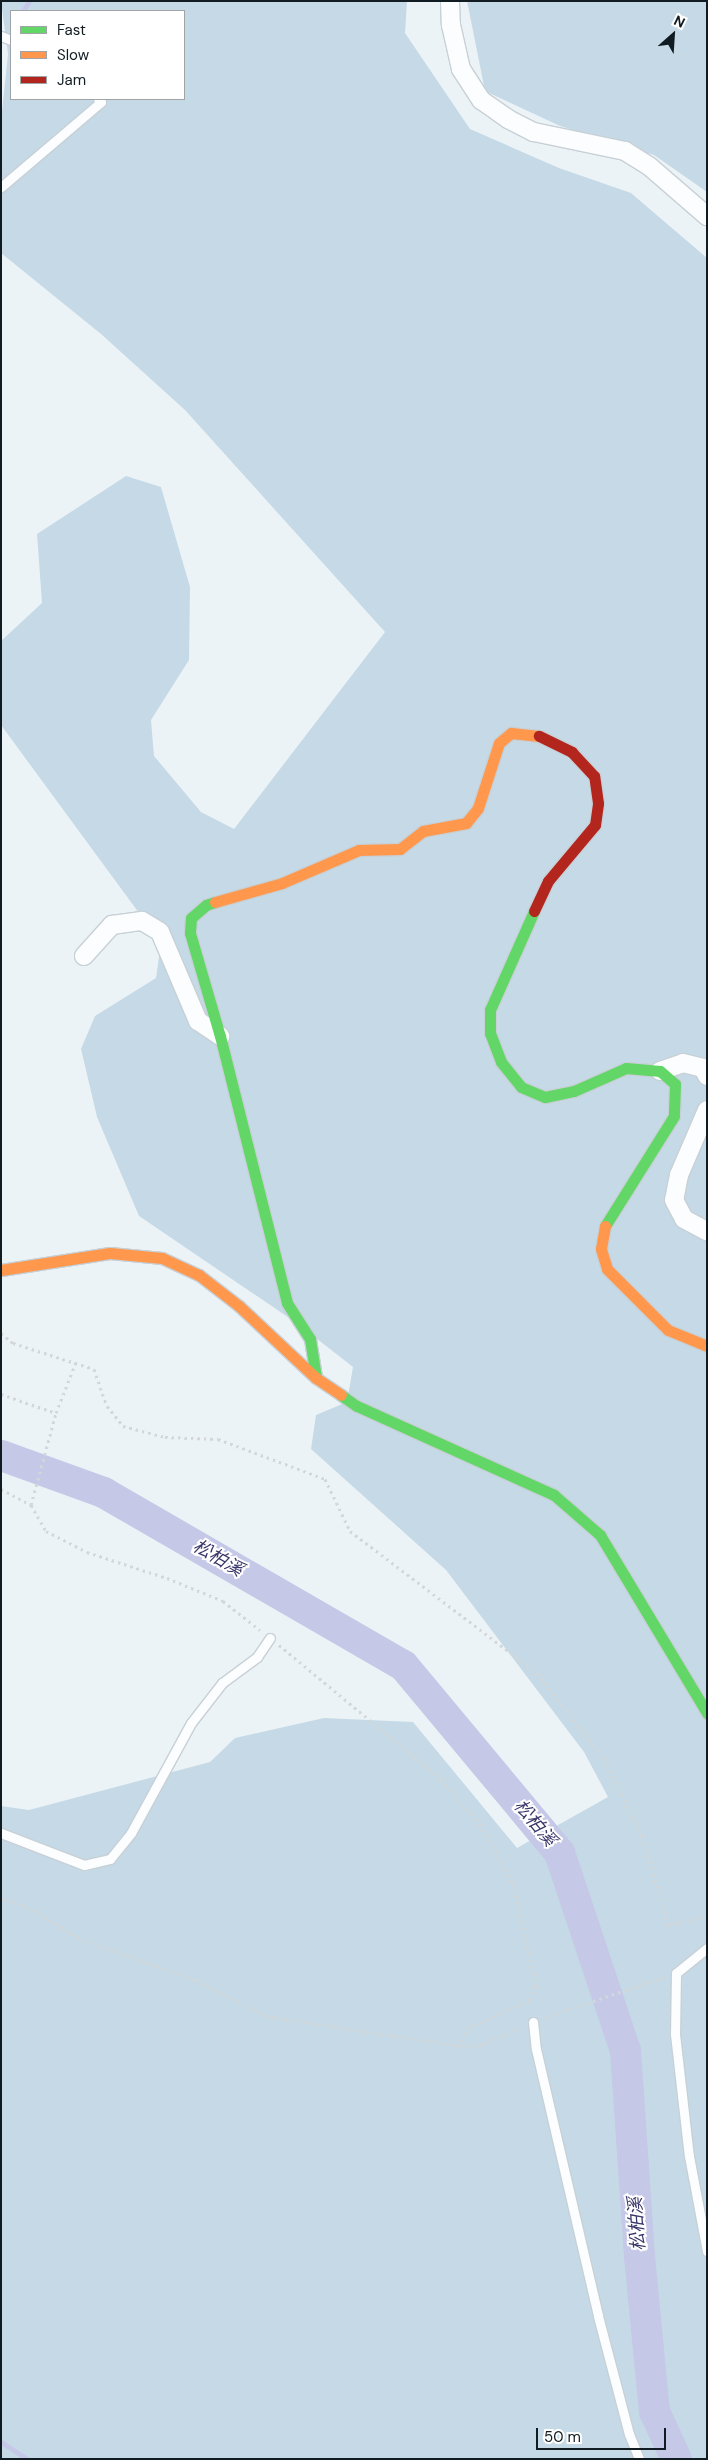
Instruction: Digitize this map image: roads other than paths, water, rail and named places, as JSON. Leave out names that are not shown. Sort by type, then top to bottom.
[{"type":"street","points":[[450,1],[451,26],[460,69],[481,100],[534,132],[625,151],[649,166],[707,216]]},
{"type":"street","points":[[316,1378],[310,1339],[287,1303],[220,1036],[190,933],[191,918],[206,905],[282,883],[360,850],[400,849],[423,831],[466,823],[478,808],[499,743],[511,732],[539,736],[572,752],[594,776],[598,803],[595,825],[548,881],[490,1010],[490,1033],[501,1062],[521,1088],[545,1097],[574,1091],[626,1068],[660,1070],[683,1063],[703,1068],[707,1076]]},
{"type":"street","points":[[84,956],[112,925],[142,921],[160,932],[198,1021],[220,1036]]},
{"type":"street","points":[[660,1070],[674,1084],[674,1116],[604,1228],[600,1249],[607,1269],[668,1330],[707,1346]]},
{"type":"street","points":[[707,1110],[679,1175],[674,1200],[684,1219],[707,1231]]},
{"type":"street","points":[[1,1270],[110,1253],[162,1258],[206,1280],[316,1378],[357,1406],[554,1495],[600,1535],[707,1713]]},
{"type":"lane","points":[[1,187],[101,102],[99,100]]},
{"type":"lane","points":[[1,1833],[84,1865],[110,1860],[131,1833],[191,1723],[222,1683],[257,1657],[270,1638]]},
{"type":"lane","points":[[707,1948],[676,1973],[675,2034],[689,2156],[707,2251]]},
{"type":"lane","points":[[533,2022],[536,2049],[598,2316],[629,2434],[639,2459]]},
{"type":"waterway","points":[[24,10],[29,1]]},
{"type":"waterway","name":"松柏溪","points":[[1,1455],[103,1492],[403,1665],[559,1852],[625,2050],[639,2256],[654,2411],[676,2459]]},
{"type":"waterway","points":[[1,2442],[27,2459]]}]
